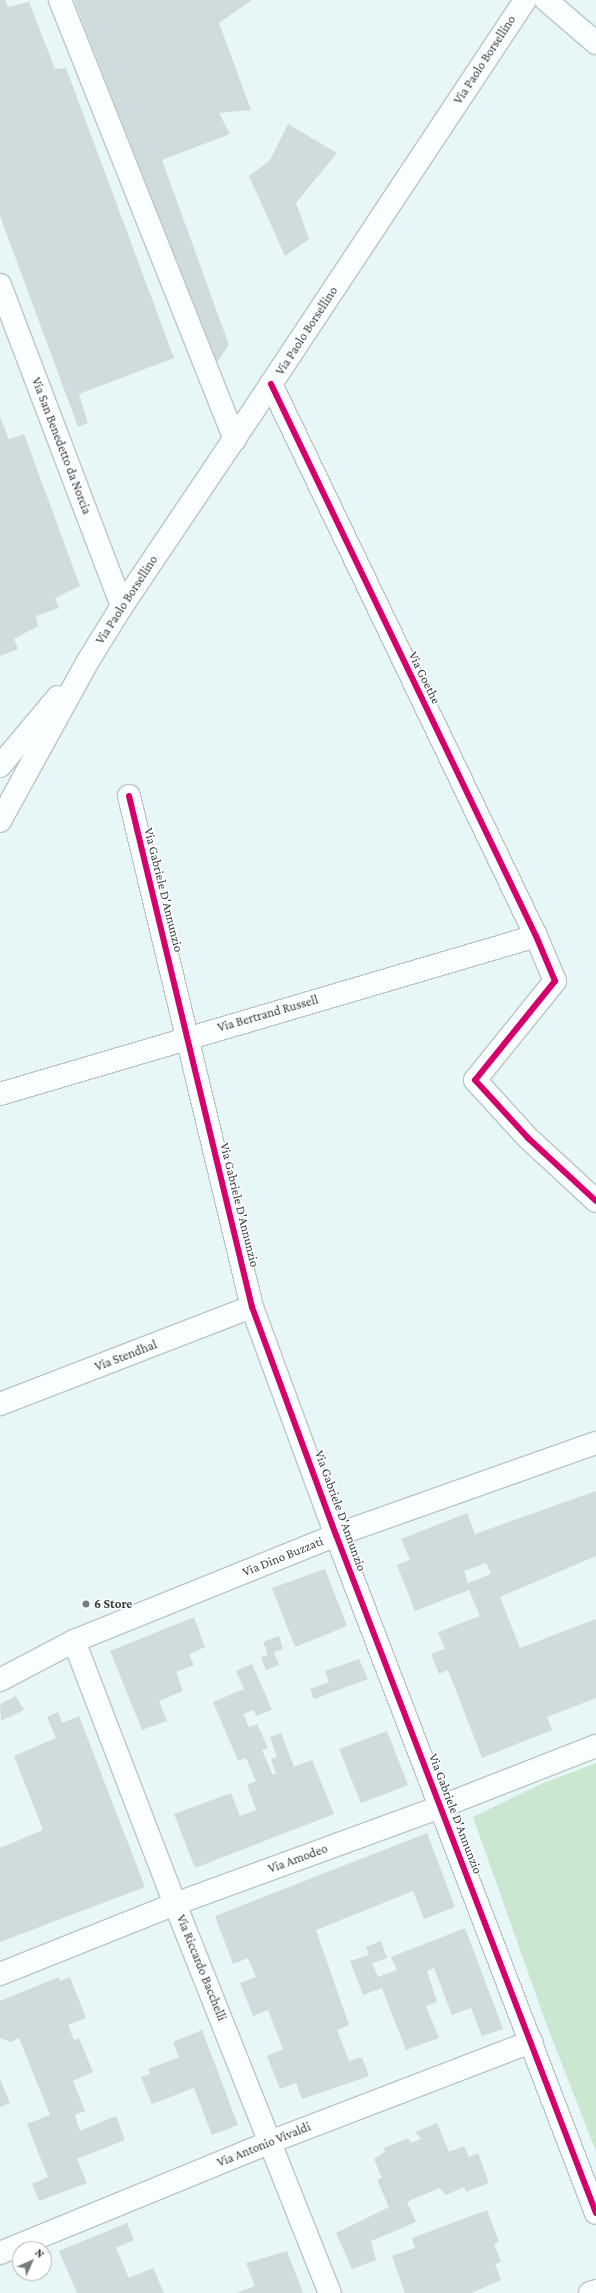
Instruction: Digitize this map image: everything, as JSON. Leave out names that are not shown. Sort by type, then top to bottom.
[{"type":"street","points":[[60,0],[235,440]]},
{"type":"street","name":"Via Paolo Borsellino","points":[[0,821],[88,661],[122,606],[235,440],[525,0]]},
{"type":"street","points":[[546,0],[596,43]]},
{"type":"street","name":"Via San Benedetto da Norcia","points":[[0,285],[122,606]]},
{"type":"street","name":"Via Goethe","points":[[272,384],[536,936],[555,981],[475,1080],[528,1138],[596,1201]]},
{"type":"street","name":"Via Paolo Borsellino","points":[[0,766],[88,661]]},
{"type":"street","name":"Via Gabriele D'Annunzio","points":[[129,796],[252,1307],[336,1535],[596,2213]]},
{"type":"street","name":"Via Bertrand Russell","points":[[0,1094],[536,936]]},
{"type":"street","name":"Via Stendhal","points":[[0,1404],[252,1307]]},
{"type":"street","name":"Via Dino Buzzati","points":[[0,1680],[74,1641],[336,1535],[596,1443]]},
{"type":"street","name":"Via Riccardo Bacchelli","points":[[74,1641],[330,2293]]},
{"type":"street","name":"Via Amodeo","points":[[0,1974],[176,1904],[440,1807],[596,1746]]},
{"type":"street","name":"Via Antonio Vivaldi","points":[[0,2252],[270,2142],[531,2042]]},
{"type":"street","points":[[590,2293],[596,2291]]},
{"type":"green space","points":[[596,1763],[596,2151],[547,2026],[473,1817],[541,1784]]},
{"type":"building","points":[[0,0],[5,0],[8,7],[29,2],[55,69],[66,68],[174,358],[79,394],[88,423],[78,427],[0,216]]},
{"type":"building","points":[[74,0],[252,0],[219,23],[251,110],[219,113],[230,134],[162,160],[229,345],[215,365]]},
{"type":"building","points":[[288,124],[337,153],[296,203],[309,239],[285,256],[249,176],[270,160]]},
{"type":"building","points":[[0,417],[9,439],[24,434],[80,586],[55,598],[59,608],[36,616],[38,626],[14,639],[18,649],[0,656]]},
{"type":"building","points":[[596,1491],[596,1556],[500,1597],[520,1648],[596,1619],[596,1698],[547,1717],[552,1730],[482,1758],[448,1670],[439,1674],[431,1654],[445,1649],[438,1632],[480,1616],[469,1590],[415,1611],[397,1565],[410,1560],[401,1539],[467,1513],[475,1534]],"holes":[[[486,1563],[491,1574],[468,1583],[464,1571]]]},
{"type":"building","points":[[325,1569],[347,1626],[295,1647],[272,1588]]},
{"type":"building","points":[[194,1617],[205,1647],[189,1654],[194,1665],[176,1672],[183,1691],[159,1701],[167,1721],[142,1730],[110,1651]]},
{"type":"building","points":[[279,1636],[283,1649],[274,1652],[279,1665],[266,1670],[261,1657],[268,1655],[263,1642]]},
{"type":"building","points":[[359,1659],[368,1679],[314,1699],[310,1689],[329,1682],[325,1671]]},
{"type":"building","points":[[252,1664],[272,1710],[256,1716],[254,1710],[243,1714],[249,1727],[257,1724],[268,1748],[262,1750],[273,1775],[276,1774],[271,1759],[277,1757],[270,1737],[281,1733],[294,1767],[312,1760],[334,1814],[195,1868],[174,1814],[231,1793],[240,1816],[256,1810],[247,1785],[256,1781],[246,1758],[238,1761],[213,1702],[244,1689],[236,1671]]},
{"type":"building","points":[[16,1696],[24,1710],[1,1721],[0,1704]]},
{"type":"building","points":[[58,1712],[62,1723],[79,1716],[145,1887],[0,1942],[0,1848],[43,1830],[14,1756],[56,1738],[47,1717]]},
{"type":"building","points":[[387,1731],[408,1785],[361,1803],[339,1749]]},
{"type":"building","points":[[427,1833],[455,1907],[424,1919],[413,1891],[316,1930],[349,2025],[337,2030],[349,2061],[362,2057],[369,2076],[302,2099],[296,2083],[280,2089],[267,2056],[283,2049],[268,2010],[253,2016],[240,1983],[256,1977],[248,1958],[233,1964],[215,1916]]},
{"type":"building","points":[[465,1928],[503,2029],[482,2036],[471,2008],[452,2015],[434,1968],[427,1971],[437,2002],[426,2006],[439,2038],[406,2050],[382,1988],[363,1995],[350,1961],[369,1955],[366,1947],[381,1941],[387,1958],[372,1963],[378,1977],[397,1970],[391,1957]]},
{"type":"building","points":[[59,1977],[60,1981],[70,1977],[86,2018],[68,2025],[74,2040],[79,2038],[93,2072],[73,2081],[85,2111],[75,2115],[80,2131],[116,2116],[125,2140],[77,2159],[87,2183],[39,2201],[32,2184],[48,2177],[27,2124],[50,2115],[19,2038],[11,2042],[0,2038],[0,2001]]},
{"type":"building","points":[[202,2030],[238,2125],[212,2135],[194,2088],[152,2104],[141,2077],[150,2074],[148,2069],[179,2057],[173,2042]]},
{"type":"building","points":[[0,2079],[10,2103],[0,2107]]},
{"type":"building","points":[[437,2123],[449,2152],[464,2146],[469,2157],[478,2153],[489,2183],[466,2192],[464,2187],[446,2195],[439,2188],[407,2202],[416,2222],[371,2241],[376,2260],[352,2269],[336,2233],[389,2207],[377,2180],[382,2178],[374,2159],[385,2152],[384,2148],[408,2138],[411,2143],[421,2139],[415,2132]]},
{"type":"building","points":[[487,2210],[499,2242],[494,2244],[501,2262],[495,2264],[501,2280],[471,2293],[405,2293],[392,2256],[415,2248],[412,2238]]},
{"type":"building","points":[[127,2223],[134,2240],[116,2248],[129,2278],[153,2268],[164,2293],[77,2293],[59,2251]]},
{"type":"building","points":[[287,2251],[303,2293],[236,2293],[255,2286],[246,2263]]},
{"type":"cycle path","points":[[271,384],[536,936],[555,981],[475,1080],[528,1138],[596,1201]]},
{"type":"cycle path","points":[[129,796],[252,1307],[336,1535],[596,2213]]},
{"type":"place","name":"6 Store","points":[[86,1604]]}]
